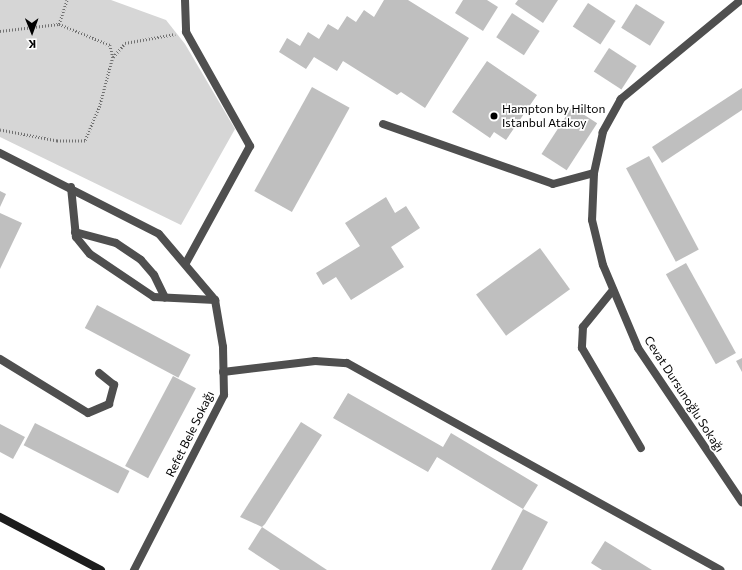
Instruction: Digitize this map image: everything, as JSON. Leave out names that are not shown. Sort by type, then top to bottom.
[{"type":"main road","points":[[0,517],[100,570]]},
{"type":"street","points":[[185,0],[186,32],[250,146],[186,263]]},
{"type":"street","name":"Cevat Dursunoğlu Sokağı","points":[[742,0],[622,99],[603,132],[594,173],[592,220],[603,265],[638,348],[742,502]]},
{"type":"street","points":[[383,124],[553,184],[594,173]]},
{"type":"street","name":"Refet Bele Sokağı","points":[[0,152],[71,187],[159,234],[186,263],[215,300],[223,347],[224,395],[134,570]]},
{"type":"street","points":[[71,187],[75,232],[79,244],[90,254],[136,286],[154,296],[165,298],[215,300]]},
{"type":"street","points":[[75,232],[116,243],[141,260],[154,275],[165,298]]},
{"type":"street","points":[[613,290],[583,327],[582,348],[641,448]]},
{"type":"street","points":[[0,359],[88,414],[109,404],[114,385],[99,373]]},
{"type":"street","points":[[223,372],[315,361],[347,363],[720,570]]},
{"type":"path","points":[[58,24],[67,0]]},
{"type":"path","points":[[0,31],[58,24],[110,45],[113,57]]},
{"type":"path","points":[[0,130],[57,141],[85,141],[100,106],[113,57],[126,43],[186,32]]},
{"type":"shaded area","points":[[0,0],[111,0],[166,20],[185,44],[235,129],[181,225],[0,137]]},
{"type":"building","points":[[384,0],[408,0],[469,38],[425,108],[401,92],[397,95],[343,61],[337,71],[314,57],[306,69],[279,52],[287,38],[300,46],[308,32],[319,39],[328,24],[338,30],[347,16],[356,22],[364,10],[374,17]]},
{"type":"building","points":[[463,0],[487,0],[498,7],[483,31],[455,13]]},
{"type":"building","points":[[518,0],[558,0],[543,23],[515,4]]},
{"type":"building","points":[[588,3],[616,21],[600,44],[573,26]]},
{"type":"building","points":[[636,4],[665,22],[650,46],[621,28]]},
{"type":"building","points":[[512,13],[540,31],[524,55],[496,37]]},
{"type":"building","points":[[609,48],[637,66],[621,89],[594,71]]},
{"type":"building","points":[[487,61],[537,95],[506,140],[494,132],[490,138],[452,112]]},
{"type":"building","points":[[312,87],[350,108],[292,212],[254,191]]},
{"type":"building","points":[[742,88],[742,110],[662,163],[652,147]]},
{"type":"building","points":[[572,107],[597,123],[567,170],[542,154]]},
{"type":"building","points":[[649,156],[699,250],[676,262],[626,168]]},
{"type":"building","points":[[0,191],[6,194],[0,207]]},
{"type":"building","points":[[386,197],[395,213],[406,206],[420,228],[391,247],[404,267],[351,300],[336,277],[323,285],[316,273],[360,246],[345,223]]},
{"type":"building","points":[[0,213],[22,223],[0,269]]},
{"type":"building","points":[[540,248],[570,289],[506,336],[476,294]]},
{"type":"building","points":[[686,263],[736,353],[716,364],[666,274]]},
{"type":"building","points":[[97,305],[191,355],[178,378],[85,328]]},
{"type":"building","points":[[742,358],[742,372],[736,361]]},
{"type":"building","points":[[173,376],[196,388],[148,478],[125,466]]},
{"type":"building","points":[[348,393],[443,447],[451,433],[538,485],[523,509],[437,457],[428,472],[333,418]]},
{"type":"building","points":[[301,422],[322,435],[265,524],[262,527],[240,517]]},
{"type":"building","points":[[35,423],[129,471],[118,493],[24,445]]},
{"type":"building","points":[[0,424],[25,437],[13,459],[0,452]]},
{"type":"building","points":[[523,509],[548,522],[522,570],[491,570]]},
{"type":"building","points":[[262,527],[327,570],[280,570],[248,549]]},
{"type":"building","points":[[605,541],[652,570],[602,570],[591,563]]},
{"type":"place","name":"Hampton by Hilton Istanbul Atakoy","points":[[494,116]]}]
